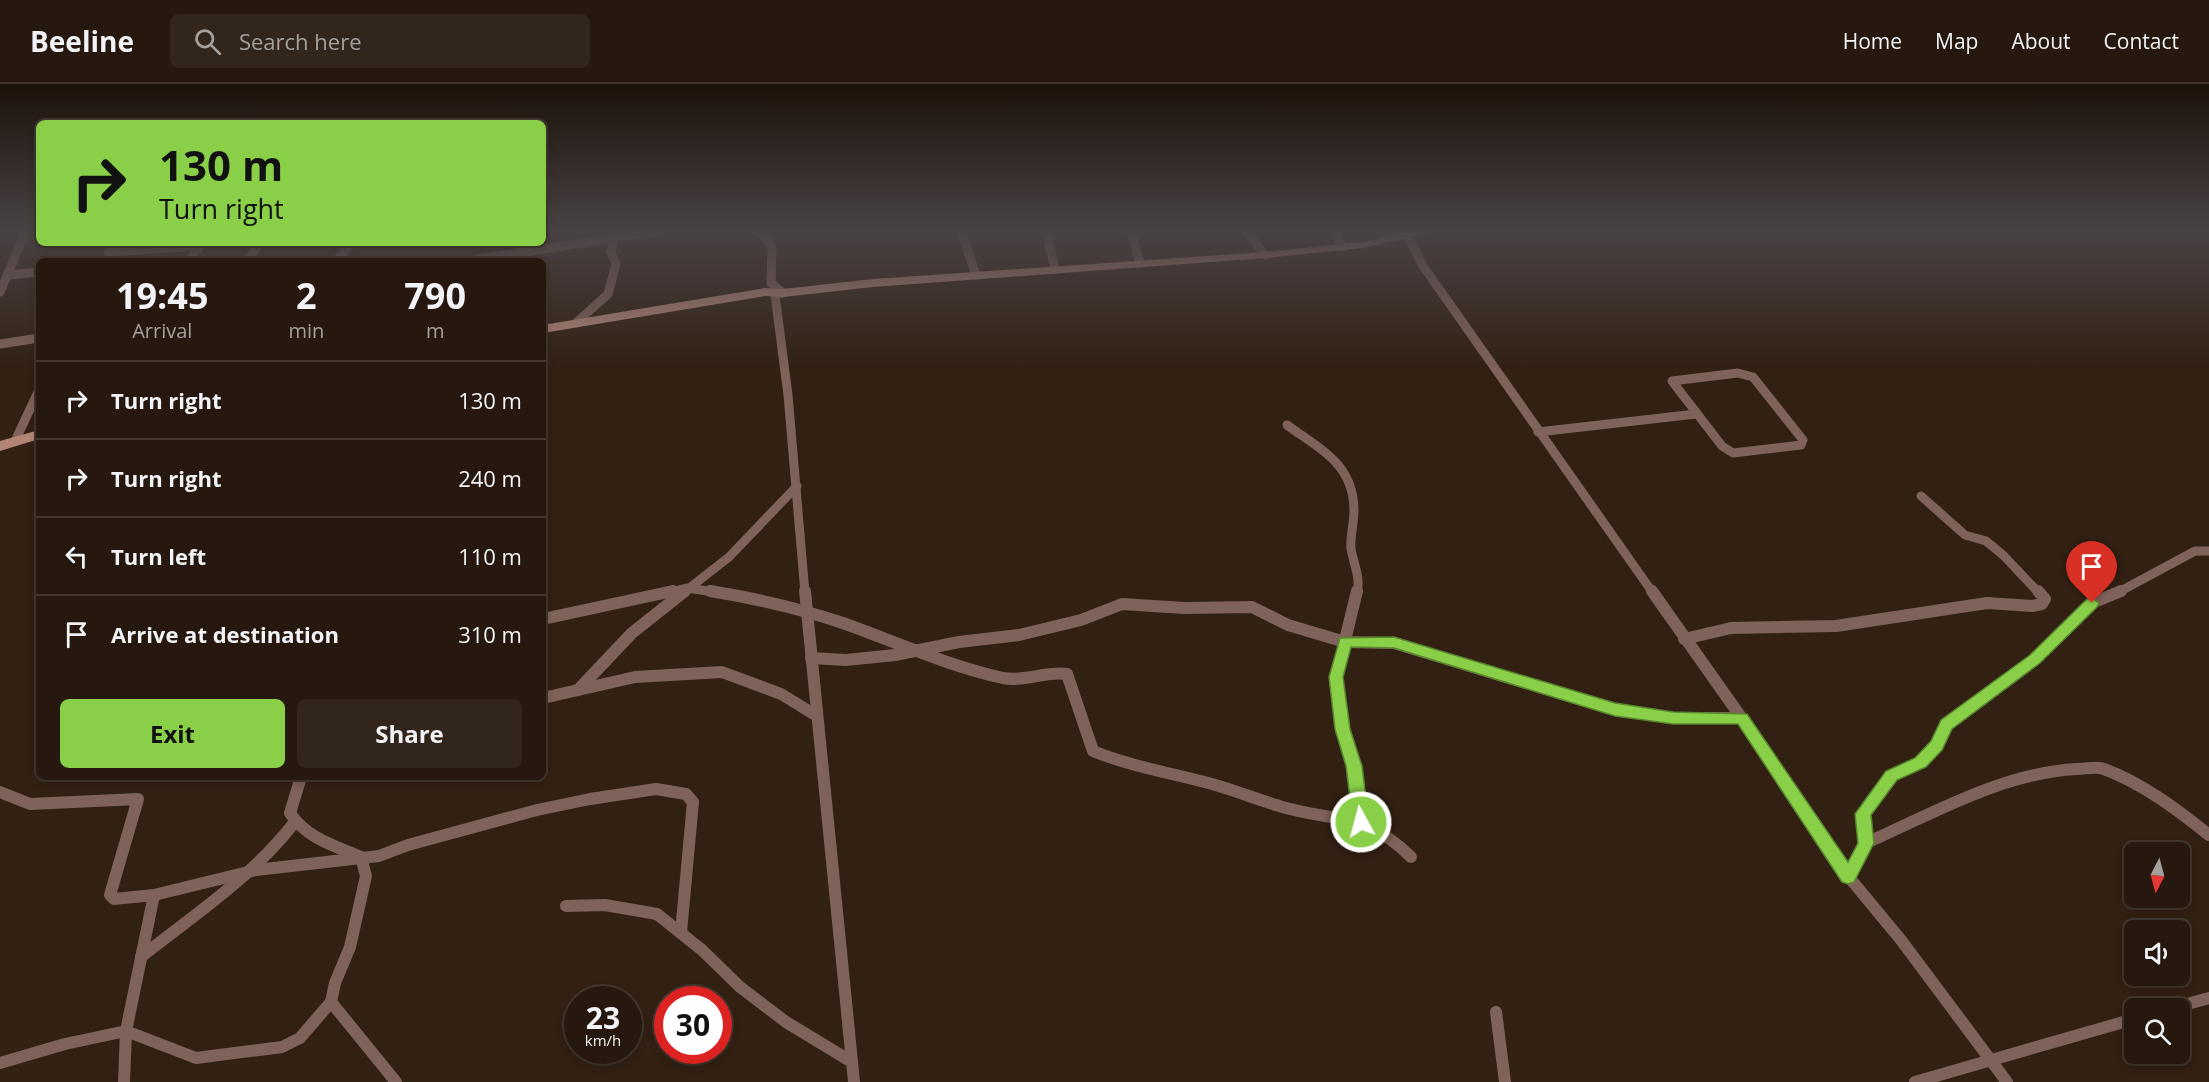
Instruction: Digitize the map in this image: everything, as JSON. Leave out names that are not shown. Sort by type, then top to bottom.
[{"type":"main road","points":[[546,328],[765,292],[783,293],[943,278]]},
{"type":"main road","points":[[0,446],[36,435]]},
{"type":"street","points":[[0,292],[7,278]]},
{"type":"street","points":[[576,323],[608,294],[612,278]]},
{"type":"street","points":[[772,278],[771,284],[783,293]]},
{"type":"street","points":[[1431,278],[1742,718],[1848,876],[1901,940],[2007,1082]]},
{"type":"street","points":[[783,293],[775,295],[797,486],[811,658],[854,1082]]},
{"type":"street","points":[[0,344],[36,338]]},
{"type":"street","points":[[1746,374],[1753,377],[1803,440],[1801,445],[1795,447],[1733,453],[1722,446],[1696,414],[1672,381],[1746,374]]},
{"type":"street","points":[[15,441],[36,396]]},
{"type":"street","points":[[1538,432],[1696,414]]},
{"type":"street","points":[[1287,425],[1340,465],[1352,485],[1351,546],[1359,584],[1336,677],[1343,729],[1354,766],[1361,822]]},
{"type":"street","points":[[578,690],[632,633],[729,557],[797,486]]},
{"type":"street","points":[[1684,639],[1731,628],[1836,626],[1988,603],[2032,606],[2042,604],[2045,599],[2003,555],[1986,541],[1965,536],[1921,496]]},
{"type":"street","points":[[1848,876],[1866,843],[1863,814],[1892,776],[1921,762],[1936,745],[1946,725],[2035,659],[2092,603],[2121,591],[2195,551],[2209,550]]},
{"type":"street","points":[[546,618],[688,588],[722,593],[842,622],[913,651],[1017,681],[1060,672],[1067,674],[1093,751],[1122,763],[1212,784],[1287,808],[1361,822],[1396,842],[1411,857]]},
{"type":"street","points":[[811,658],[846,660],[1020,635],[1081,620],[1122,603],[1184,608],[1252,608],[1288,625],[1345,642],[1394,643],[1615,710],[1673,718],[1742,718]]},
{"type":"street","points":[[546,697],[635,678],[722,672],[781,694],[817,716]]},
{"type":"street","points":[[1866,843],[2011,779],[2060,770],[2102,768],[2146,791],[2185,816],[2209,835]]},
{"type":"street","points":[[300,780],[290,813],[294,823],[313,836],[361,857]]},
{"type":"street","points":[[0,792],[30,804],[138,799],[110,895],[114,899],[154,895],[249,872],[379,856],[488,823],[579,801],[656,789],[686,794],[693,802],[681,932]]},
{"type":"street","points":[[141,957],[272,852],[294,823]]},
{"type":"street","points":[[0,1063],[65,1044],[126,1031],[196,1058],[282,1047],[300,1038],[331,1002],[335,983],[350,947],[366,876],[361,857]]},
{"type":"street","points":[[124,1082],[126,1031],[154,895]]},
{"type":"street","points":[[566,906],[605,905],[657,914],[702,950],[740,987],[786,1022],[852,1062]]},
{"type":"street","points":[[2190,1003],[2209,998]]},
{"type":"street","points":[[331,1002],[396,1082]]},
{"type":"street","points":[[1496,1012],[1504,1082]]},
{"type":"street","points":[[1915,1082],[2124,1022]]},
{"type":"route","points":[[1361,822],[1354,766],[1343,729],[1336,677],[1345,642],[1394,643],[1473,665],[1615,710],[1673,718],[1742,718],[1848,876],[1866,843],[1862,825],[1863,814],[1892,776],[1921,762],[1936,745],[1946,725],[2002,681],[2035,659],[2092,603]]}]
